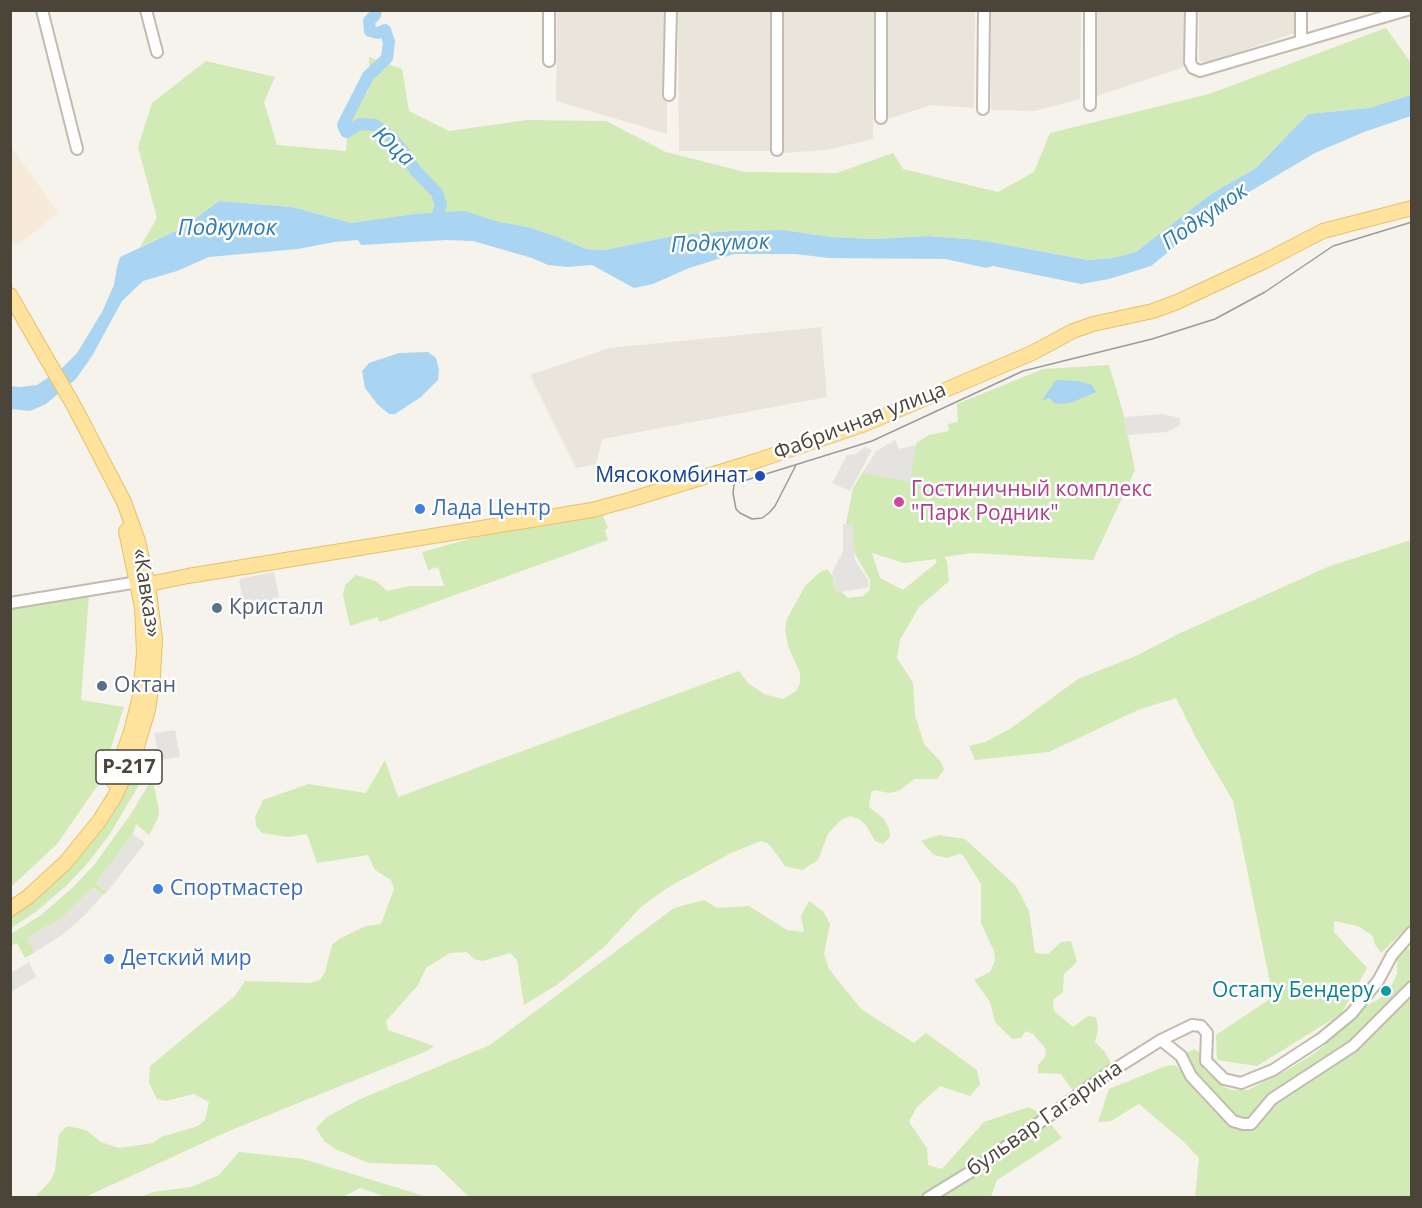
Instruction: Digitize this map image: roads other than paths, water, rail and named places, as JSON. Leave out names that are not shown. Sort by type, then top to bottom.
[{"type":"main road","name":"Фабричная улица","points":[[146,583],[592,510],[717,473],[865,424],[1032,353],[1073,331],[1093,324],[1153,311],[1177,302],[1323,231],[1412,208]]},
{"type":"main road","name":"«Кавказ»","points":[[10,295],[124,502],[146,583],[155,639],[150,701],[128,771],[100,820],[59,868],[28,897],[10,909]]},
{"type":"main road","name":"«Кавказ»","points":[[10,309],[43,357]]},
{"type":"main road","name":"«Кавказ»","points":[[71,407],[137,554]]},
{"type":"main road","points":[[108,486],[124,512],[134,540],[141,574],[146,583]]},
{"type":"main road","points":[[137,554],[155,570],[146,583]]},
{"type":"main road","name":"«Кавказ»","points":[[10,899],[42,875],[78,837],[107,793],[115,776],[131,732],[140,696],[144,653],[142,608],[146,583]]},
{"type":"main road","points":[[146,583],[165,585],[158,597],[158,669],[154,693],[150,701]]},
{"type":"street","points":[[42,10],[77,149]]},
{"type":"street","points":[[146,10],[157,52]]},
{"type":"street","points":[[549,10],[549,61]]},
{"type":"street","points":[[669,95],[670,10]]},
{"type":"street","points":[[777,10],[777,150]]},
{"type":"street","points":[[880,118],[881,10]]},
{"type":"street","points":[[983,109],[984,10]]},
{"type":"street","points":[[1090,10],[1090,105]]},
{"type":"street","points":[[1191,10],[1190,62],[1193,68],[1200,71],[1402,11]]},
{"type":"street","points":[[1301,10],[1301,40]]},
{"type":"street","points":[[137,554],[127,578],[146,583]]},
{"type":"street","points":[[10,603],[146,583]]},
{"type":"street","points":[[142,608],[134,594],[146,583]]},
{"type":"street","name":"бульвар Гагарина","points":[[928,1197],[975,1169],[1107,1074],[1161,1040],[1192,1025],[1201,1026],[1207,1033],[1206,1061],[1224,1079],[1241,1083],[1249,1082],[1296,1056],[1352,1014],[1378,981],[1392,955],[1412,932]]},
{"type":"street","points":[[1161,1040],[1180,1056],[1191,1076],[1233,1121],[1243,1125],[1251,1124],[1272,1099],[1353,1046],[1412,987]]},
{"type":"water","name":"Подкумок","points":[[1411,95],[1411,116],[1364,132],[1315,153],[1222,208],[1151,266],[1109,279],[1081,284],[946,259],[734,254],[689,268],[653,284],[634,288],[592,265],[568,267],[548,265],[473,241],[446,240],[361,245],[358,240],[334,242],[298,249],[209,257],[177,271],[143,281],[122,301],[92,356],[76,379],[46,404],[30,411],[11,409],[10,386],[37,385],[61,369],[77,353],[102,312],[114,285],[120,257],[184,227],[219,201],[292,207],[351,223],[414,214],[464,211],[499,222],[528,227],[586,249],[605,250],[678,235],[783,230],[831,237],[875,239],[928,236],[980,240],[1088,260],[1113,258],[1136,252],[1211,194],[1256,168],[1308,114],[1369,108]]},
{"type":"water","points":[[428,352],[436,358],[439,370],[438,380],[421,397],[395,414],[389,414],[378,405],[365,388],[362,371],[369,363],[399,353]]},
{"type":"water","points":[[1056,380],[1078,381],[1092,385],[1096,392],[1062,404],[1054,403],[1050,398],[1042,400]]},
{"type":"waterway","name":"Юца","points":[[376,10],[375,15],[369,21],[370,31],[378,33],[385,30],[389,42],[387,58],[368,76],[343,125],[346,132],[360,124],[375,125],[391,137],[415,170],[437,193],[441,205],[433,229]]},
{"type":"tram line","points":[[796,465],[769,513],[762,518],[752,519],[736,509],[733,493],[734,485],[737,483],[872,441],[1023,371],[1152,339],[1215,319],[1265,292],[1333,246],[1412,222]]},
{"type":"place","name":"Мясокомбинат","points":[[760,476]]},
{"type":"place","name":"Гостиничный комплекс \"Парк Родник\"","points":[[899,502]]},
{"type":"place","name":"Лада Центр","points":[[420,509]]},
{"type":"place","name":"Кристалл","points":[[217,608]]},
{"type":"place","name":"Октан","points":[[102,686]]},
{"type":"place","name":"Спортмастер","points":[[158,889]]},
{"type":"place","name":"Детский мир","points":[[109,959]]},
{"type":"place","name":"Остапу Бендеру","points":[[1386,991]]}]
